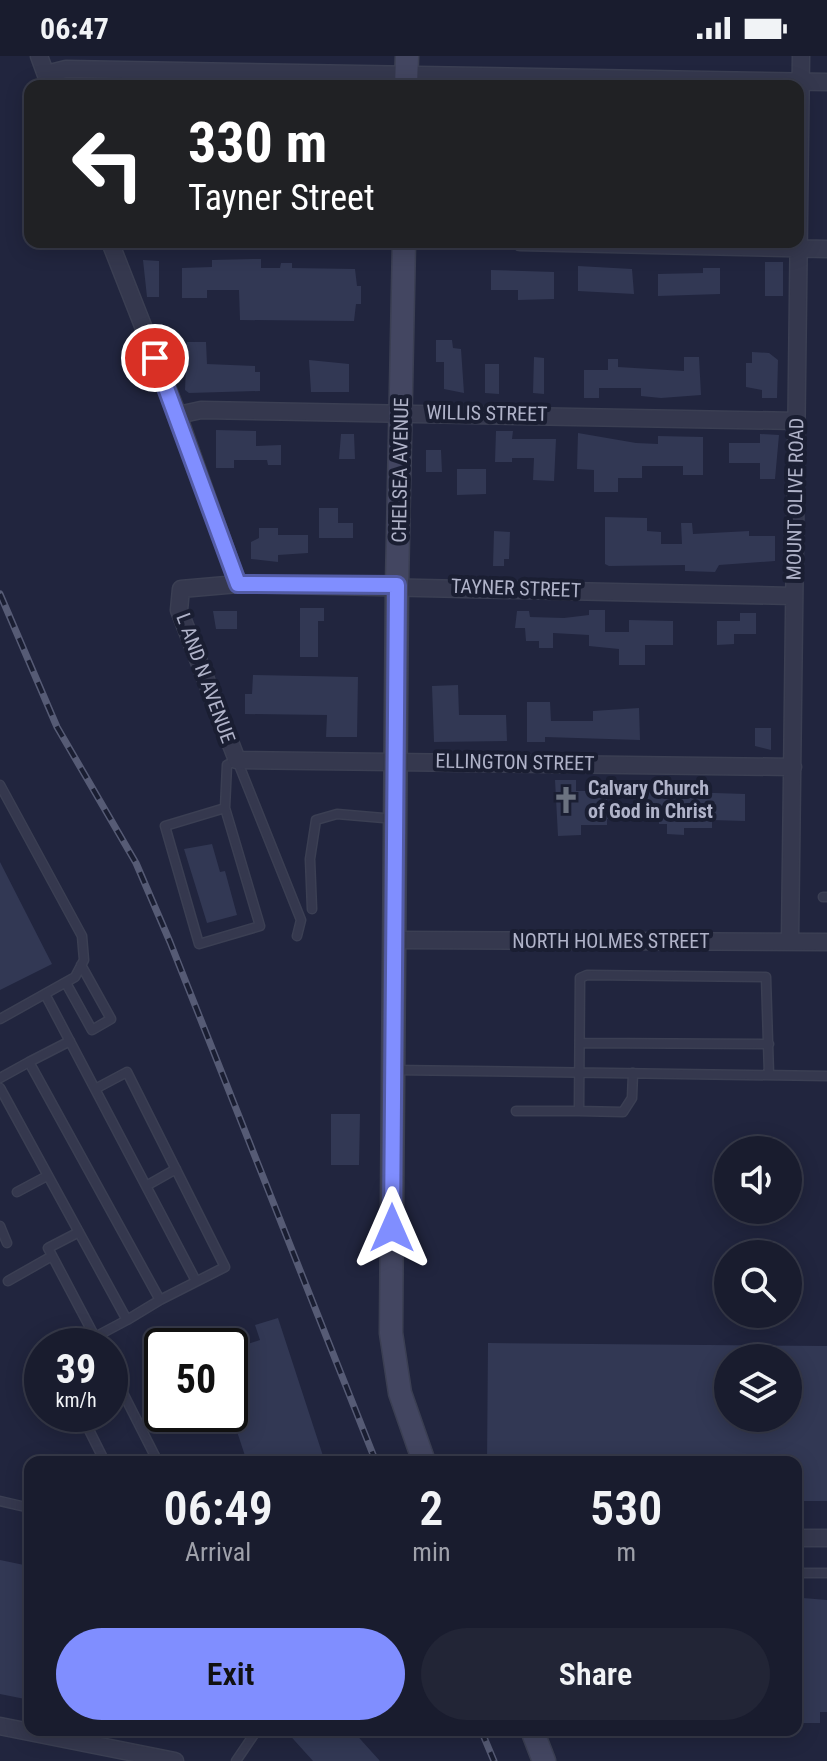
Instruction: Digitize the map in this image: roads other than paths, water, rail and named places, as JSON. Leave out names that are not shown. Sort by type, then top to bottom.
[{"type":"main road","name":"CHELSEA AVENUE","points":[[404,248],[397,585],[391,1333],[400,1393],[422,1456]]},
{"type":"main road","points":[[534,1736],[544,1761]]},
{"type":"street","points":[[39,56],[48,80],[66,69],[406,72],[756,80]]},
{"type":"street","name":"MOUNT OLIVE ROAD","points":[[800,80],[801,56]]},
{"type":"street","points":[[804,81],[827,82]]},
{"type":"street","points":[[114,248],[238,584]]},
{"type":"street","points":[[761,248],[827,249]]},
{"type":"street","name":"MOUNT OLIVE ROAD","points":[[790,941],[793,596],[801,249]]},
{"type":"street","name":"WILLIS STREET","points":[[178,415],[201,410],[401,411],[796,421]]},
{"type":"street","name":"TAYNER STREET","points":[[238,584],[397,585],[793,596]]},
{"type":"street","name":"L AND N AVENUE","points":[[237,760],[179,610],[181,589],[238,584]]},
{"type":"street","name":"ELLINGTON STREET","points":[[237,760],[793,767]]},
{"type":"street","name":"NORTH HOLMES STREET","points":[[394,940],[827,942]]},
{"type":"street","points":[[802,1538],[827,1538]]},
{"type":"street","points":[[0,1726],[24,1731]]},
{"type":"street","points":[[50,1736],[175,1761]]},
{"type":"lane","points":[[225,808],[165,826],[199,944],[260,926],[225,808],[227,765],[237,760]]},
{"type":"lane","name":"L AND N AVENUE","points":[[237,760],[301,920],[297,936]]},
{"type":"lane","points":[[0,785],[82,936],[81,965],[75,977],[0,1019]]},
{"type":"lane","points":[[312,909],[310,859],[316,820],[337,814],[396,819]]},
{"type":"lane","points":[[66,983],[92,1030],[111,1019],[81,965]]},
{"type":"lane","points":[[579,1111],[580,978],[587,975],[766,977],[769,1075]]},
{"type":"lane","points":[[45,994],[196,1281]]},
{"type":"lane","points":[[0,1078],[70,1041]]},
{"type":"lane","points":[[580,1043],[769,1044]]},
{"type":"lane","points":[[29,1062],[160,1300]]},
{"type":"lane","points":[[393,1070],[827,1076]]},
{"type":"lane","points":[[79,1232],[48,1248],[95,1337],[225,1267],[127,1072],[95,1089]]},
{"type":"lane","points":[[516,1111],[623,1112],[632,1098],[633,1073]]},
{"type":"lane","points":[[0,1088],[127,1320]]},
{"type":"lane","points":[[146,1186],[176,1169]]},
{"type":"lane","points":[[17,1192],[47,1176]]},
{"type":"lane","points":[[0,1226],[7,1243]]},
{"type":"lane","points":[[8,1281],[52,1256]]},
{"type":"lane","points":[[128,1403],[155,1456]]},
{"type":"lane","points":[[90,1432],[102,1456]]},
{"type":"lane","points":[[0,1501],[24,1507]]},
{"type":"lane","points":[[802,1573],[827,1573]]},
{"type":"lane","points":[[236,1761],[253,1736]]},
{"type":"railway","points":[[0,594],[57,727],[136,863],[374,1456]]},
{"type":"railway","points":[[484,1736],[494,1761]]},
{"type":"place","name":"Calvary Church of God in Christ","points":[[566,800]]}]
